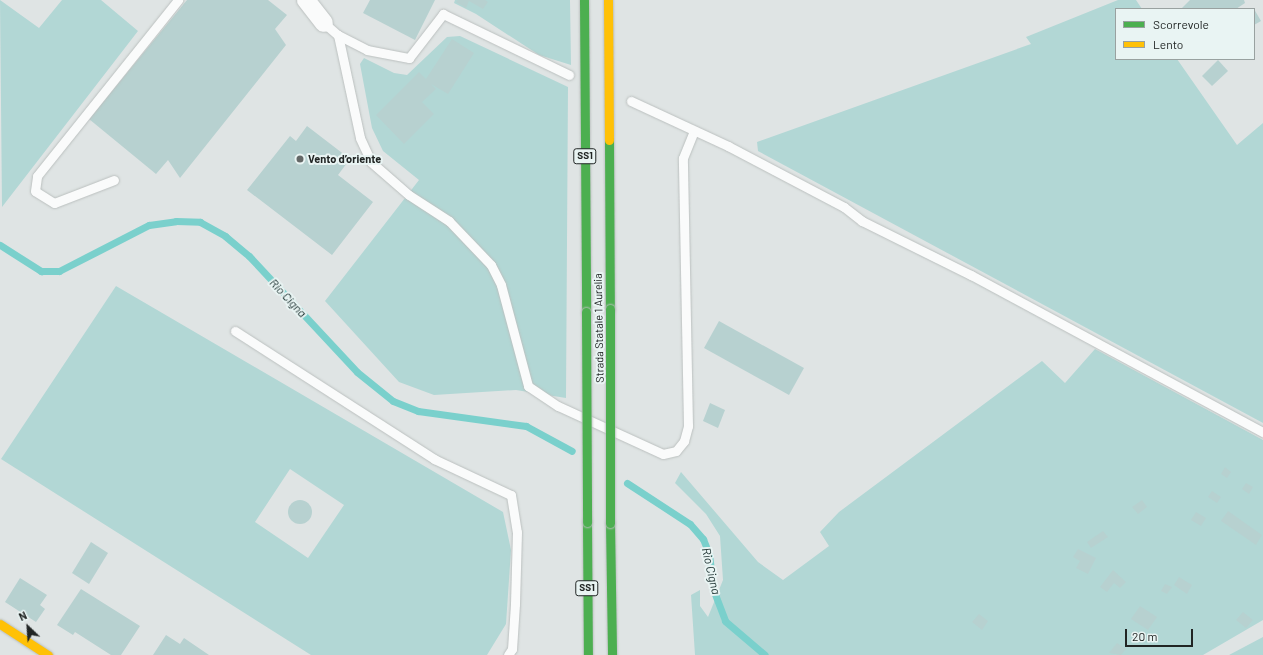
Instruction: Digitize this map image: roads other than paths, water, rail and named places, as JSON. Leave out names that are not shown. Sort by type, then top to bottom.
[{"type":"main road","name":"Strada Statale 1 Aurelia","points":[[584,0],[588,655]]},
{"type":"main road","name":"Strada Statale 1 Aurelia","points":[[608,0],[612,655]]},
{"type":"main road","points":[[0,624],[48,655]]},
{"type":"street","points":[[306,0],[324,23]]},
{"type":"lane","points":[[114,180],[54,202],[36,191],[37,176],[178,0]]},
{"type":"lane","points":[[324,23],[338,35],[367,50],[409,58],[443,14],[569,75]]},
{"type":"lane","points":[[338,35],[360,138],[371,162],[409,195],[449,221],[491,265],[501,285],[528,386],[558,406],[663,454],[676,450],[684,441],[688,426],[683,158],[694,131]]},
{"type":"lane","points":[[631,101],[783,174],[844,207],[862,221],[971,274],[1263,432]]},
{"type":"lane","points":[[235,331],[434,459],[510,495],[517,532],[515,611],[512,649],[508,655]]},
{"type":"waterway","name":"Rio Cigna","points":[[0,245],[41,271],[59,271],[149,225],[176,221],[200,222],[225,236],[249,256],[357,372],[393,401],[418,411],[526,426],[572,451]]},
{"type":"waterway","name":"Rio Cigna","points":[[627,483],[690,524],[703,539],[709,554],[713,589],[725,621],[765,655]]},
{"type":"place","name":"Vento d’oriente","points":[[300,159]]}]
